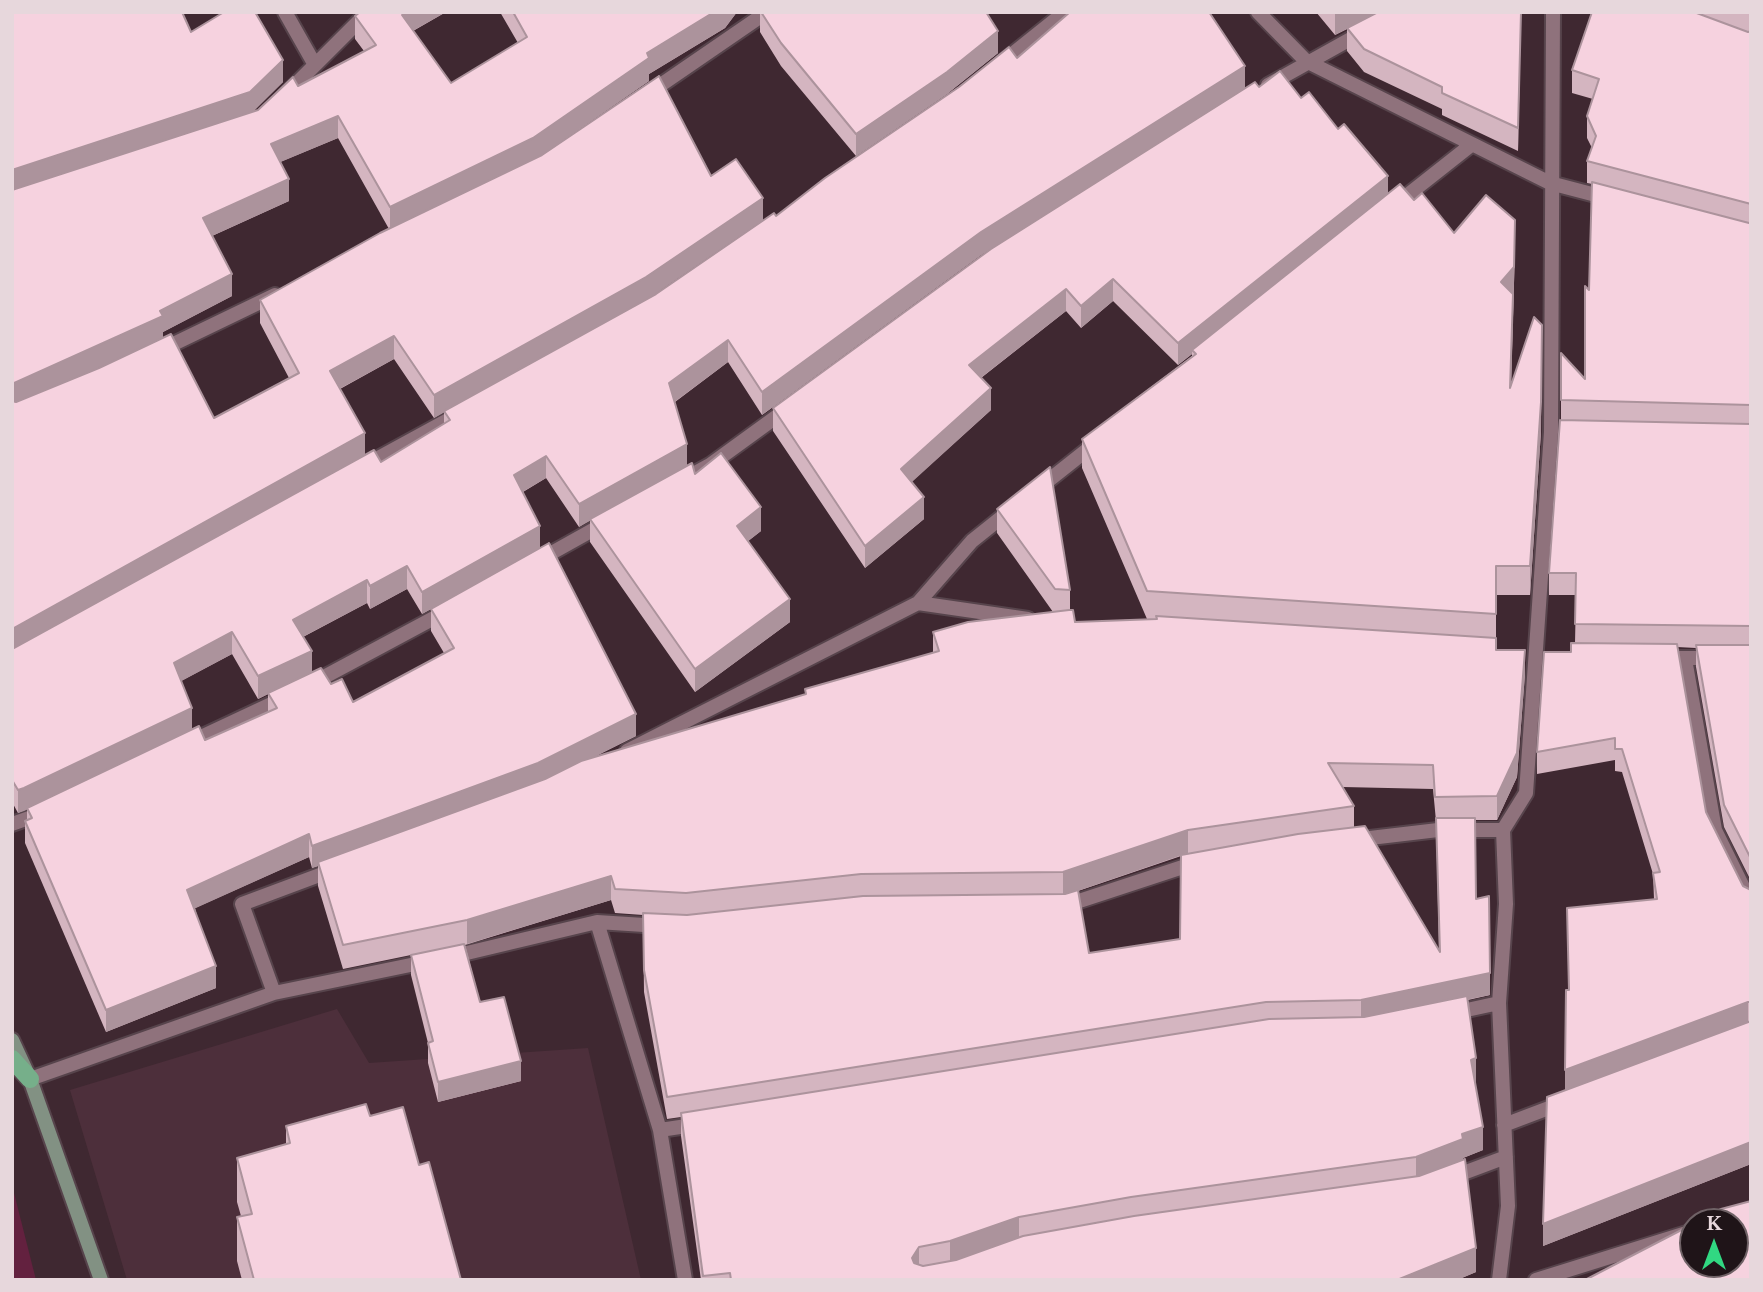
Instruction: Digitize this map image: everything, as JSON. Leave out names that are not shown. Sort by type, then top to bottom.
[{"type":"main road","points":[[12,1059],[30,1079]]},
{"type":"street","points":[[285,12],[315,65]]},
{"type":"street","points":[[272,107],[368,12]]},
{"type":"street","points":[[641,98],[767,12]]},
{"type":"street","points":[[983,77],[1065,12]]},
{"type":"street","points":[[1258,12],[1306,61],[1550,183],[1630,204]]},
{"type":"street","points":[[1499,1280],[1508,1206],[1499,1003],[1506,904],[1503,830],[1526,793],[1533,654],[1557,432],[1550,183],[1553,12]]},
{"type":"street","points":[[1260,90],[1306,61],[1378,24]]},
{"type":"street","points":[[1384,214],[1471,145]]},
{"type":"street","points":[[144,358],[292,287]]},
{"type":"street","points":[[662,492],[710,465],[798,400]]},
{"type":"street","points":[[351,474],[471,407]]},
{"type":"street","points":[[615,757],[918,603],[972,541],[1113,429]]},
{"type":"street","points":[[531,565],[626,512]]},
{"type":"street","points":[[918,603],[1038,621]]},
{"type":"street","points":[[177,749],[339,671],[459,605]]},
{"type":"street","points":[[1644,657],[1751,658]]},
{"type":"street","points":[[1685,659],[1715,830],[1751,903]]},
{"type":"street","points":[[12,824],[52,808]]},
{"type":"street","points":[[1336,842],[1438,830],[1503,830]]},
{"type":"street","points":[[1051,906],[1065,906],[1190,863],[1217,859]]},
{"type":"street","points":[[274,993],[242,904],[346,866]]},
{"type":"street","points":[[597,922],[660,1130],[685,1280]]},
{"type":"street","points":[[30,1079],[274,993],[481,951],[597,922],[673,926]]},
{"type":"street","points":[[1444,1014],[1499,1003]]},
{"type":"street","points":[[12,1040],[30,1079],[101,1280]]},
{"type":"street","points":[[1504,1125],[1582,1096]]},
{"type":"street","points":[[660,1130],[714,1121]]},
{"type":"street","points":[[1430,1185],[1506,1157]]},
{"type":"street","points":[[1536,1280],[1679,1235]]},
{"type":"shaded area","points":[[337,1009],[369,1063],[588,1048],[641,1280],[127,1280],[70,1090]]},
{"type":"shaded area","points":[[12,1185],[36,1280],[12,1280]]},
{"type":"building","points":[[12,12],[182,12],[191,32],[224,12],[255,12],[283,60],[250,92],[12,170]]},
{"type":"building","points":[[360,12],[407,12],[402,15],[451,83],[527,37],[513,12],[714,12],[647,53],[649,58],[533,138],[390,207],[338,116],[271,144],[289,179],[203,218],[232,274],[160,311],[163,316],[12,384],[12,190],[258,110],[293,77],[298,86],[376,45],[355,16]]},
{"type":"building","points":[[761,12],[986,12],[998,31],[947,72],[856,134],[781,43]]},
{"type":"building","points":[[1070,12],[1209,12],[1245,66],[981,232],[762,392],[728,340],[669,383],[687,444],[579,504],[546,456],[514,475],[540,526],[422,592],[407,566],[370,586],[367,580],[293,620],[312,651],[258,676],[232,632],[174,663],[192,708],[18,790],[12,780],[12,649],[374,450],[381,462],[450,420],[444,411],[656,294],[774,213],[776,216],[825,178],[959,87],[1009,47],[1017,58]]},
{"type":"building","points":[[1378,12],[1521,12],[1518,128],[1442,93],[1442,87],[1364,49],[1347,28]]},
{"type":"building","points":[[1592,12],[1694,12],[1751,31],[1751,204],[1587,161],[1596,136],[1587,116],[1599,79],[1572,70]]},
{"type":"building","points":[[1280,71],[1301,98],[1309,92],[1338,129],[1344,124],[1388,176],[1178,343],[1113,279],[1081,306],[1066,289],[969,365],[991,388],[901,469],[924,497],[865,546],[773,408],[991,249],[1255,82],[1259,87]]},
{"type":"building","points":[[659,76],[711,176],[736,159],[763,198],[646,277],[434,395],[394,336],[330,371],[365,433],[12,629],[12,401],[16,402],[99,368],[171,334],[214,418],[299,373],[260,300],[380,233],[542,155]]},
{"type":"building","points":[[1592,182],[1751,223],[1751,405],[1561,400],[1561,353],[1585,379],[1585,286],[1589,290]]},
{"type":"building","points":[[1400,184],[1414,200],[1422,193],[1454,233],[1486,195],[1515,220],[1514,267],[1501,282],[1513,294],[1510,388],[1534,317],[1542,325],[1541,402],[1530,566],[1496,566],[1496,614],[1147,591],[1082,439],[1196,354],[1192,350]]},
{"type":"building","points":[[1560,420],[1751,424],[1751,626],[1575,624],[1576,573],[1549,573]]},
{"type":"building","points":[[721,453],[761,507],[737,526],[790,599],[695,669],[590,519],[692,463],[695,474]]},
{"type":"building","points":[[1050,467],[1070,590],[1055,589],[997,509]]},
{"type":"building","points":[[549,543],[636,714],[538,763],[312,846],[309,834],[187,890],[216,966],[106,1010],[25,821],[32,818],[27,808],[199,726],[205,740],[277,708],[268,693],[321,668],[331,684],[342,679],[353,702],[454,648],[431,609]]},
{"type":"building","points":[[1073,610],[1075,622],[1157,619],[1156,616],[1496,638],[1496,650],[1525,650],[1517,753],[1497,796],[1435,797],[1433,765],[1328,763],[1354,806],[1188,830],[1063,872],[861,874],[686,893],[615,889],[611,876],[467,920],[343,945],[318,862],[545,779],[581,761],[806,694],[805,689],[939,651],[933,632],[968,622]]},
{"type":"building","points":[[1571,643],[1677,644],[1706,812],[1743,886],[1751,890],[1751,1002],[1565,1070],[1566,990],[1569,990],[1567,908],[1657,899],[1653,873],[1660,872],[1622,749],[1615,749],[1615,738],[1537,752],[1544,652],[1571,652]]},
{"type":"building","points":[[1696,645],[1751,645],[1751,859],[1724,805]]},
{"type":"building","points":[[1436,818],[1475,818],[1476,899],[1489,896],[1490,973],[1361,1000],[1266,1002],[667,1097],[644,970],[643,913],[687,915],[863,896],[1065,894],[1078,890],[1089,953],[1180,939],[1181,855],[1298,834],[1365,826],[1440,952]]},
{"type":"building","points":[[464,944],[480,1002],[504,997],[521,1061],[438,1082],[428,1043],[433,1041],[411,955]]},
{"type":"building","points":[[1467,996],[1476,1058],[1471,1060],[1483,1127],[1462,1134],[1463,1139],[1416,1157],[1131,1197],[1019,1217],[950,1241],[919,1247],[912,1258],[914,1263],[923,1266],[956,1260],[1023,1236],[1134,1216],[1419,1176],[1465,1159],[1476,1248],[1397,1280],[731,1280],[730,1273],[703,1276],[681,1113],[1269,1019],[1364,1017]]},
{"type":"building","points":[[1751,1021],[1751,1142],[1543,1224],[1547,1097]]},
{"type":"building","points":[[366,1104],[370,1116],[403,1107],[419,1165],[429,1162],[461,1280],[254,1280],[237,1217],[252,1214],[237,1158],[290,1143],[286,1126]]},
{"type":"building","points":[[1751,1201],[1751,1280],[1585,1280],[1679,1231],[1679,1278],[1749,1278],[1749,1208],[1725,1208]]}]
